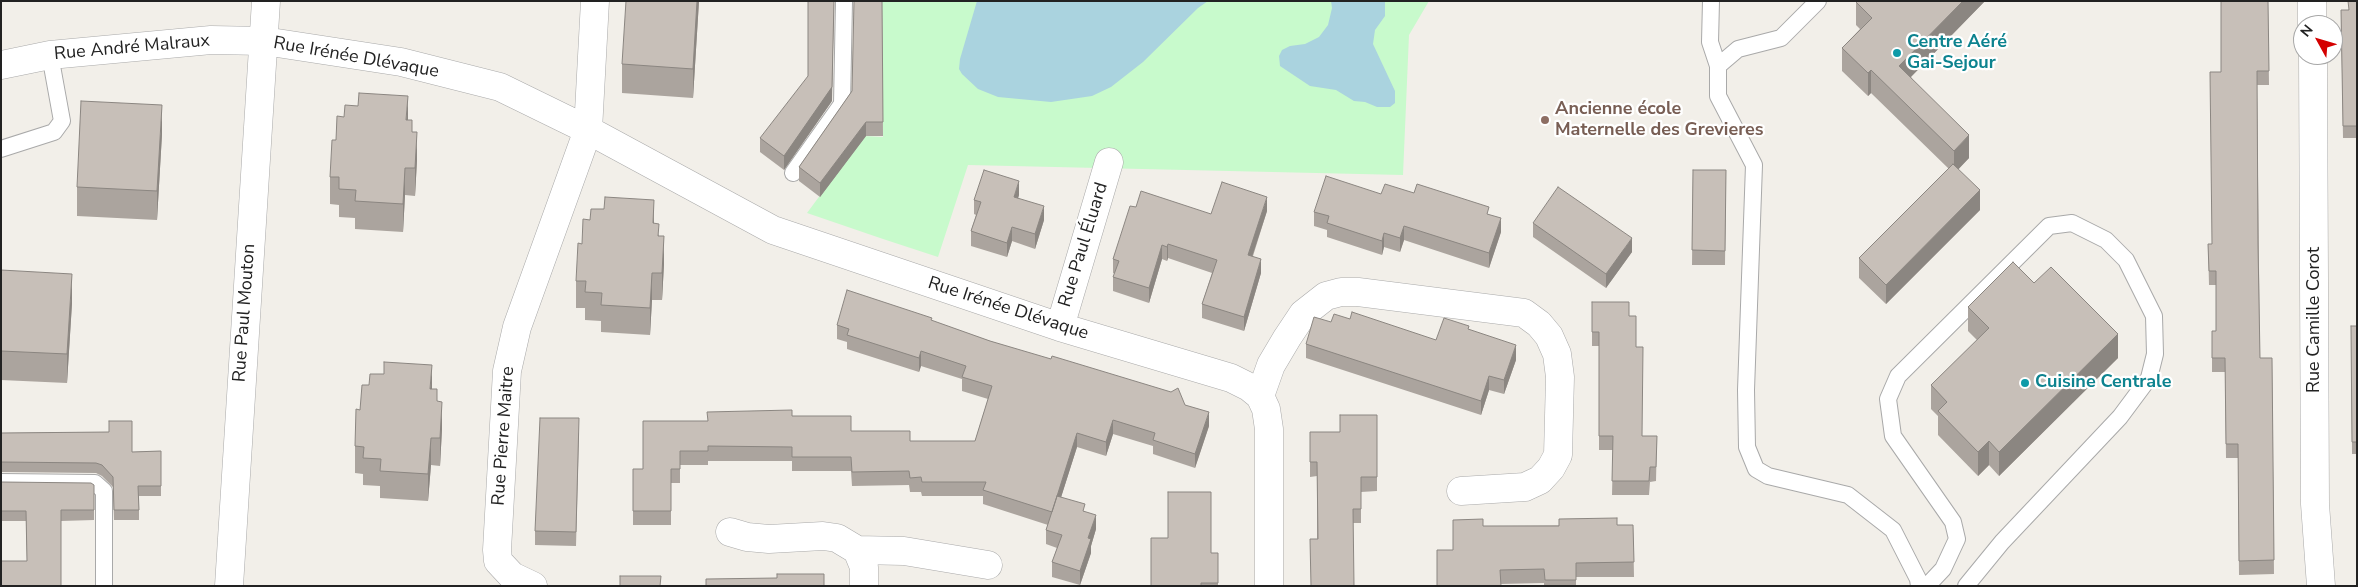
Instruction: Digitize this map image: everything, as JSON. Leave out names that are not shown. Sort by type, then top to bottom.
[{"type":"street","name":"Rue Paul Mouton","points":[[229,586],[266,1]]},
{"type":"street","points":[[588,130],[595,1]]},
{"type":"street","points":[[2312,1],[2312,15]]},
{"type":"street","name":"Rue André Malraux","points":[[1,65],[50,56],[211,40],[264,41]]},
{"type":"street","name":"Rue Irénée Dlévaque","points":[[264,41],[401,62],[500,88],[588,130],[773,230],[1060,327],[1231,378],[1249,387],[1260,396]]},
{"type":"street","name":"Rue Camille Corot","points":[[2312,65],[2315,504],[2321,586]]},
{"type":"street","name":"Rue Pierre Maitre","points":[[533,586],[512,576],[498,561],[506,371],[520,318],[588,130]]},
{"type":"street","name":"Rue Paul Éluard","points":[[1060,327],[1109,162]]},
{"type":"street","points":[[1269,586],[1269,428],[1266,410],[1260,396],[1271,366],[1287,338],[1303,314],[1326,296],[1341,292],[1358,292],[1524,313],[1539,324],[1549,336],[1558,354],[1560,377],[1558,455],[1551,468],[1540,480],[1525,487],[1461,491]]},
{"type":"street","points":[[730,532],[747,537],[769,539],[823,536],[837,538],[857,550],[904,551],[988,565]]},
{"type":"street","points":[[857,550],[864,567],[864,586]]},
{"type":"lane","points":[[793,173],[842,104],[844,1]]},
{"type":"lane","points":[[1711,1],[1710,42],[1718,66],[1718,96],[1754,165],[1746,390],[1747,447],[1756,468],[1768,476],[1848,495],[1893,530],[1918,579],[1919,586]]},
{"type":"lane","points":[[1718,66],[1738,49],[1781,38],[1818,1]]},
{"type":"lane","points":[[1,149],[54,132],[62,121],[50,56]]},
{"type":"lane","points":[[1927,586],[1943,569],[1957,539],[1953,522],[1893,436],[1888,399],[1898,376],[2049,226],[2072,223],[2106,240],[2126,260],[2154,316],[2155,354],[2149,378],[2120,417],[2002,542],[1966,586]]},
{"type":"lane","points":[[1,482],[95,483],[104,491],[104,586]]},
{"type":"green space","points":[[882,1],[1429,1],[1409,35],[1403,175],[968,165],[938,257],[883,239],[807,213],[864,136],[883,137]]},
{"type":"water","points":[[977,1],[1208,1],[1198,8],[1143,62],[1111,87],[1092,96],[1051,102],[998,97],[978,89],[962,74],[959,69],[960,59]]},
{"type":"water","points":[[1331,1],[1385,1],[1385,16],[1375,30],[1373,44],[1395,91],[1395,103],[1390,107],[1377,107],[1365,102],[1354,101],[1336,90],[1310,86],[1280,66],[1279,56],[1282,50],[1290,46],[1305,44],[1319,37],[1328,25],[1332,8]]},
{"type":"building","points":[[626,1],[697,1],[693,69],[622,64]]},
{"type":"building","points":[[808,1],[834,1],[832,87],[784,156],[760,138],[808,76]]},
{"type":"building","points":[[854,1],[882,1],[883,122],[866,122],[820,183],[799,167],[852,91]]},
{"type":"building","name":"Centre Aéré Gai-Sejour","points":[[1856,1],[1963,1],[1899,66],[1969,135],[1954,151],[1871,70],[1868,73],[1842,48],[1872,18]]},
{"type":"building","points":[[2221,1],[2268,1],[2269,71],[2257,71],[2258,245],[2260,358],[2272,358],[2274,560],[2239,561],[2238,444],[2226,444],[2225,358],[2212,358],[2212,331],[2216,331],[2216,271],[2209,271],[2208,244],[2212,244],[2210,72],[2221,72]]},
{"type":"building","points":[[2348,1],[2357,1],[2357,126],[2343,126],[2343,15],[2341,15],[2341,10],[2349,10]]},
{"type":"building","points":[[359,93],[408,96],[406,120],[412,120],[412,132],[417,132],[415,168],[405,168],[403,204],[355,201],[356,190],[339,189],[339,177],[330,177],[332,140],[336,140],[337,116],[344,117],[345,105],[358,106]]},
{"type":"building","points":[[81,101],[162,105],[157,191],[77,187]]},
{"type":"building","points":[[1953,164],[1980,190],[1886,285],[1859,258]]},
{"type":"building","points":[[984,170],[1019,181],[1014,197],[1044,206],[1035,234],[1012,227],[1007,243],[971,231],[981,202],[974,200]]},
{"type":"building","points":[[1693,170],[1726,170],[1725,251],[1692,250]]},
{"type":"building","points":[[1326,176],[1381,194],[1385,184],[1414,193],[1417,184],[1489,207],[1487,214],[1501,218],[1489,253],[1404,226],[1400,238],[1384,233],[1382,241],[1327,223],[1329,216],[1314,212]]},
{"type":"building","points":[[1222,182],[1267,197],[1248,255],[1261,259],[1244,317],[1202,304],[1217,260],[1168,244],[1167,247],[1162,245],[1149,288],[1113,277],[1119,261],[1113,259],[1130,206],[1136,207],[1141,191],[1211,214]]},
{"type":"building","points":[[1558,187],[1632,238],[1606,274],[1533,223]]},
{"type":"building","points":[[605,197],[654,200],[653,223],[659,224],[658,236],[664,236],[662,273],[652,273],[650,308],[601,305],[602,293],[585,292],[586,281],[576,281],[578,243],[582,244],[583,219],[590,220],[591,209],[604,209]]},
{"type":"building","name":"Cuisine Centrale","points":[[2013,262],[2034,283],[2051,267],[2118,334],[1999,452],[1989,441],[1978,452],[1938,411],[1947,402],[1931,385],[1989,328],[1968,307]]},
{"type":"building","points":[[1,270],[72,274],[67,354],[1,351]]},
{"type":"building","points":[[847,290],[932,318],[931,320],[990,341],[1051,359],[1052,356],[1171,392],[1178,388],[1185,405],[1209,412],[1195,454],[1153,440],[1155,433],[1113,420],[1106,442],[1077,433],[1052,512],[983,490],[986,482],[922,482],[921,477],[910,478],[909,471],[852,472],[851,457],[792,457],[792,447],[708,446],[708,451],[680,451],[680,469],[671,469],[671,511],[633,511],[633,469],[643,469],[643,421],[708,421],[707,412],[792,410],[792,416],[851,416],[851,431],[910,431],[910,441],[975,441],[992,386],[962,377],[966,366],[921,351],[919,358],[847,335],[849,329],[837,325]]},
{"type":"building","points":[[1592,302],[1629,302],[1629,316],[1636,316],[1636,347],[1643,347],[1642,436],[1657,436],[1656,467],[1650,467],[1649,481],[1612,481],[1613,436],[1599,436],[1599,332],[1592,332]]},
{"type":"building","points":[[1352,312],[1436,340],[1444,318],[1469,326],[1468,329],[1516,345],[1504,380],[1489,376],[1481,401],[1306,344],[1314,317],[1331,322],[1334,314],[1350,319]]},
{"type":"building","points":[[2351,326],[2357,326],[2357,442],[2352,442]]},
{"type":"building","points":[[384,362],[432,365],[430,389],[437,389],[437,401],[442,402],[440,438],[431,438],[428,474],[380,471],[381,459],[363,458],[364,447],[355,446],[356,409],[360,410],[362,385],[369,385],[370,374],[384,374]]},
{"type":"building","points":[[1340,415],[1377,415],[1377,477],[1361,477],[1361,509],[1353,509],[1354,586],[1311,586],[1310,539],[1318,539],[1317,462],[1310,462],[1310,432],[1340,432]]},
{"type":"building","points":[[540,418],[579,418],[576,532],[535,531]]},
{"type":"building","points":[[109,421],[132,421],[132,452],[161,451],[161,486],[138,486],[139,510],[114,510],[113,477],[102,465],[96,463],[1,462],[1,433],[109,432]]},
{"type":"building","points":[[1,482],[91,483],[94,485],[94,510],[61,510],[61,586],[1,586],[1,561],[27,561],[26,511],[1,511]]},
{"type":"building","points":[[1168,492],[1211,492],[1211,553],[1218,553],[1218,583],[1201,583],[1201,586],[1151,586],[1151,538],[1168,538]]},
{"type":"building","points":[[1057,496],[1085,504],[1083,511],[1096,515],[1088,538],[1091,539],[1080,571],[1052,562],[1062,535],[1046,530]]},
{"type":"building","points":[[1617,518],[1617,525],[1633,525],[1634,562],[1576,563],[1576,580],[1545,580],[1544,569],[1500,570],[1501,586],[1437,586],[1437,550],[1453,550],[1453,520],[1483,519],[1483,526],[1559,526],[1559,519]]},
{"type":"building","points":[[777,574],[824,574],[824,586],[706,586],[706,579],[777,578]]},
{"type":"building","points":[[620,576],[661,576],[660,586],[620,586]]},
{"type":"place","name":"Centre Aéré Gai-Sejour","points":[[1897,53]]},
{"type":"place","name":"Ancienne école Maternelle des Grevieres","points":[[1545,120]]},
{"type":"place","name":"Cuisine Centrale","points":[[2025,383]]}]
